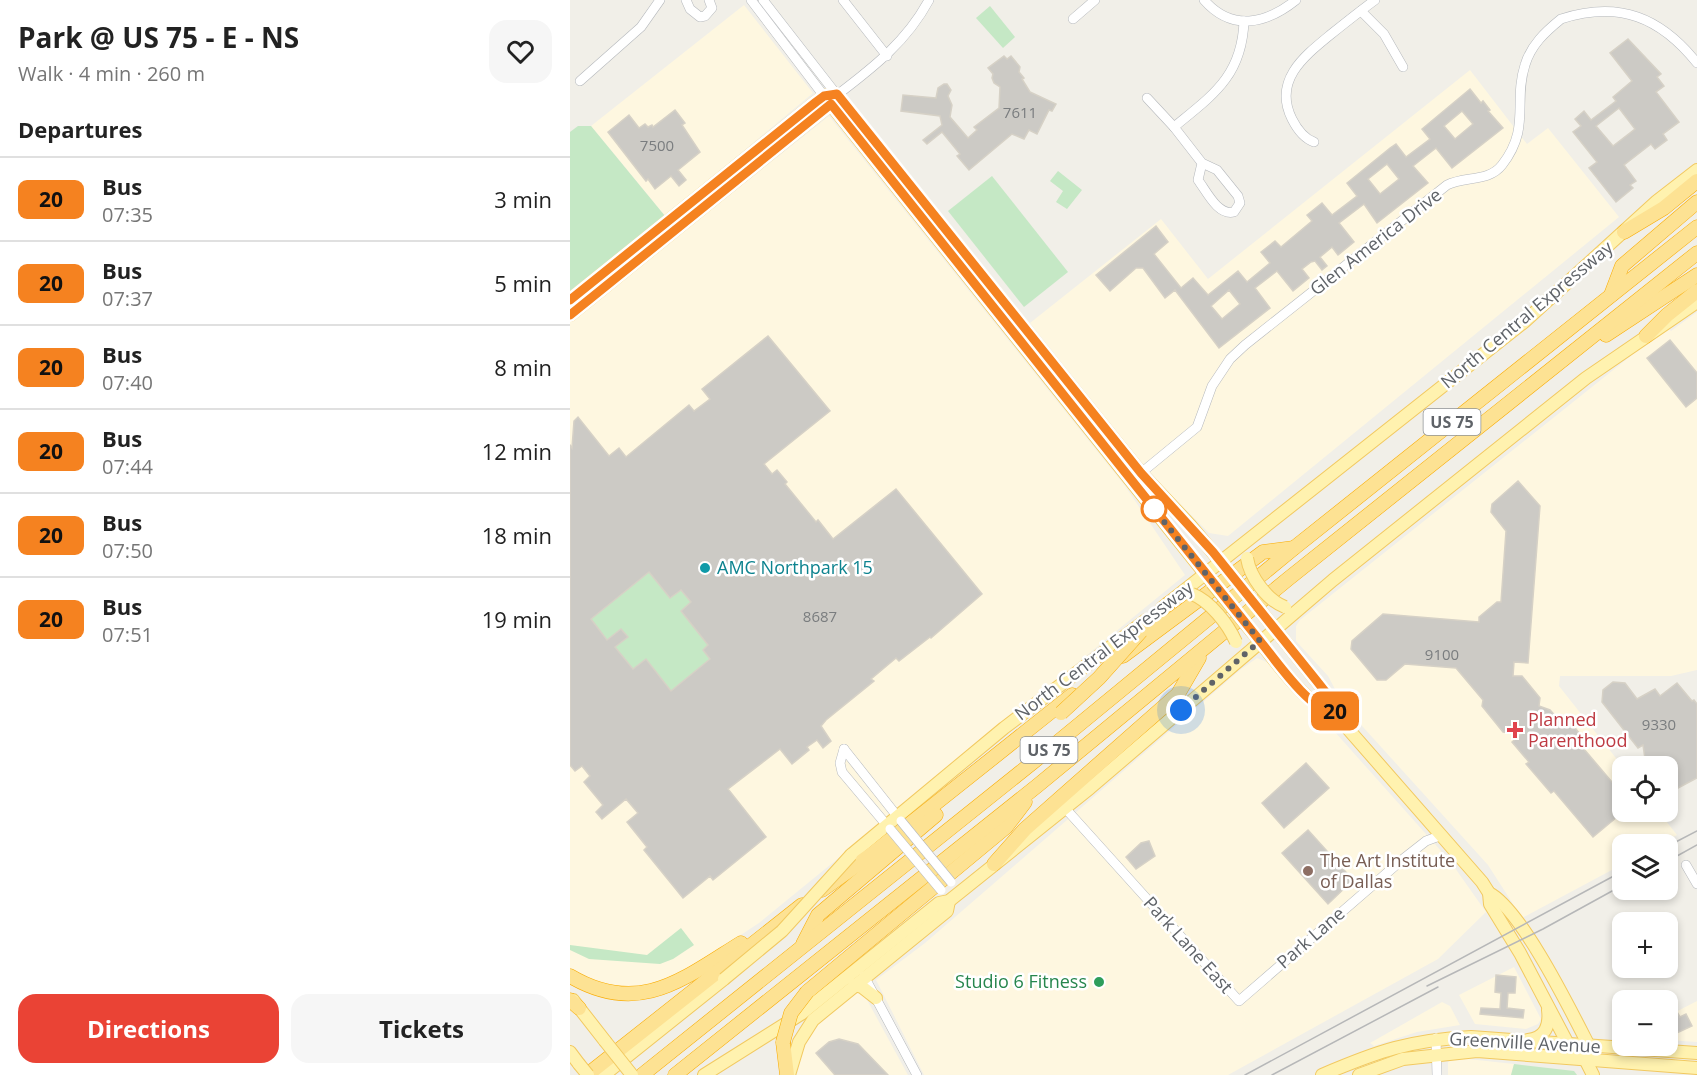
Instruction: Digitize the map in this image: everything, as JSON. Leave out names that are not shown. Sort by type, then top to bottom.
[{"type":"highway","points":[[1624,232],[1664,208],[1697,181]]},
{"type":"highway","points":[[1611,296],[1622,267],[1697,202]]},
{"type":"highway","name":"North Central Expressway","points":[[642,1075],[1085,721],[1294,548],[1697,227]]},
{"type":"highway","name":"US 75","points":[[675,1075],[1697,253]]},
{"type":"highway","points":[[1563,360],[1639,315],[1697,275]]},
{"type":"highway","points":[[1646,336],[1667,315],[1697,291]]},
{"type":"highway","points":[[585,1071],[789,914],[872,854],[1067,700],[1263,552],[1294,548]]},
{"type":"highway","points":[[800,948],[818,915],[1061,713],[1100,678],[1169,603]]},
{"type":"highway","points":[[994,864],[1025,829],[1178,694],[1205,648]]},
{"type":"highway","points":[[788,1075],[783,1042],[791,1013],[798,1002],[1006,827],[1037,786]]},
{"type":"highway","points":[[570,976],[597,990],[615,994],[628,995],[657,991],[683,980],[789,914]]},
{"type":"main road","points":[[570,300],[614,271],[831,98],[1040,357],[1224,566],[1335,704],[1335,714]]},
{"type":"main road","name":"North Central Expressway","points":[[604,1075],[782,931],[851,855],[899,818],[1004,728],[1169,603],[1224,566],[1250,539],[1524,322],[1657,201],[1697,170]]},
{"type":"main road","points":[[570,315],[614,271]]},
{"type":"main road","points":[[704,1075],[801,1014],[939,903],[953,898],[1065,808],[1236,662],[1257,637],[1300,607],[1586,378],[1697,302]]},
{"type":"main road","points":[[1040,357],[1105,449],[1301,689],[1324,712],[1335,714],[1466,861],[1489,893],[1500,899],[1531,942],[1589,1046],[1586,1061]]},
{"type":"main road","points":[[1105,449],[1120,459],[1129,471],[1135,474],[1141,473]]},
{"type":"main road","points":[[1250,539],[1247,558],[1251,574],[1273,600],[1285,607],[1300,607]]},
{"type":"main road","points":[[1187,593],[1209,605],[1233,634],[1236,642],[1236,662]]},
{"type":"main road","points":[[1489,893],[1490,904],[1568,1044],[1586,1061],[1593,1075]]},
{"type":"main road","points":[[788,1075],[799,1042],[813,1020],[864,976],[947,911],[953,898]]},
{"type":"main road","points":[[854,985],[862,987],[876,998]]},
{"type":"main road","points":[[573,1002],[632,1075]]},
{"type":"main road","points":[[1523,1041],[1539,1037],[1544,1033],[1548,1026],[1548,1006]]},
{"type":"main road","name":"Greenville Avenue","points":[[1322,1075],[1371,1054],[1402,1044],[1436,1038],[1471,1037],[1697,1053]]},
{"type":"main road","name":"Greenville Avenue","points":[[1359,1075],[1403,1059],[1477,1051],[1697,1068]]},
{"type":"main road","points":[[570,1052],[585,1071]]},
{"type":"street","points":[[580,81],[642,27],[660,0]]},
{"type":"street","points":[[685,0],[693,12],[700,17],[709,13],[712,8],[709,0]]},
{"type":"street","points":[[751,0],[831,98]]},
{"type":"street","points":[[763,0],[831,98]]},
{"type":"street","points":[[843,0],[887,56]]},
{"type":"street","points":[[831,98],[887,56],[909,32],[929,0]]},
{"type":"street","points":[[1073,19],[1095,0]]},
{"type":"street","points":[[1204,0],[1215,12],[1244,21],[1258,20],[1276,13],[1296,0]]},
{"type":"street","points":[[1314,141],[1304,136],[1296,128],[1289,114],[1286,99],[1287,82],[1305,54],[1375,0]]},
{"type":"street","name":"Glen America Drive","points":[[1141,473],[1197,427],[1212,386],[1227,363],[1245,345],[1447,185],[1459,180],[1485,176],[1498,170],[1520,128],[1522,75],[1532,49],[1544,34],[1568,14],[1584,6],[1604,1]]},
{"type":"street","points":[[1634,5],[1661,21],[1697,63]]},
{"type":"street","points":[[758,11],[766,12],[772,20],[779,20]]},
{"type":"street","points":[[1361,11],[1383,34],[1403,67]]},
{"type":"street","points":[[1174,127],[1213,95],[1231,74],[1243,43],[1244,21]]},
{"type":"street","points":[[1147,98],[1174,127],[1202,163],[1217,170],[1238,196],[1239,207],[1234,212],[1227,213],[1220,210],[1198,180],[1202,163]]},
{"type":"street","points":[[844,749],[951,882],[953,898],[941,890],[842,772],[840,763],[844,749]]},
{"type":"street","name":"Park Lane East","points":[[1065,808],[1239,1001]]},
{"type":"street","name":"Park Lane","points":[[1239,1001],[1403,859],[1426,841],[1442,835]]},
{"type":"street","points":[[1686,865],[1697,884]]},
{"type":"street","points":[[864,976],[917,1075]]},
{"type":"street","points":[[1436,1038],[1437,1075]]},
{"type":"shaded area","points":[[744,5],[813,93],[665,216],[591,126]]},
{"type":"shaded area","points":[[1470,70],[1527,144],[1548,128],[1619,217],[1228,536],[1209,533],[1138,458],[1030,323],[1161,219],[1208,279]]},
{"type":"shaded area","points":[[829,116],[1125,486],[1185,575],[759,923],[683,973],[643,988],[606,986],[570,968],[570,322]]},
{"type":"shaded area","points":[[1697,312],[1697,670],[1671,676],[1560,676],[1559,686],[1614,756],[1612,756],[1612,822],[1667,822],[1676,834],[1612,834],[1612,870],[1522,918],[1488,865],[1344,706],[1328,676],[1296,641],[1296,626],[1300,620],[1667,327],[1671,331]]},
{"type":"shaded area","points":[[1257,658],[1269,663],[1318,713],[1450,861],[1486,912],[1438,959],[1228,1075],[924,1075],[876,980],[925,943],[1240,670]]},
{"type":"shaded area","points":[[1514,967],[1541,1019],[1538,1024],[1526,1029],[1475,1024],[1459,995]]},
{"type":"shaded area","points":[[852,990],[861,991],[866,998],[908,1075],[797,1075],[801,1050],[822,1016]]},
{"type":"shaded area","points":[[1697,1001],[1697,1042],[1678,1041],[1678,1011]]},
{"type":"shaded area","points":[[1442,1002],[1450,1006],[1460,1025],[1417,1032],[1374,1046],[1370,1043]]},
{"type":"shaded area","points":[[1452,1059],[1514,1064],[1511,1075],[1448,1075],[1448,1062]]},
{"type":"green space","points":[[990,6],[1015,37],[1003,48],[976,18]]},
{"type":"green space","points":[[578,126],[591,126],[665,216],[570,291],[570,132]]},
{"type":"green space","points":[[1058,171],[1082,190],[1067,209],[1056,202],[1063,191],[1050,181]]},
{"type":"green space","points":[[992,176],[1068,272],[1024,307],[948,211]]},
{"type":"green space","points":[[649,572],[670,598],[681,590],[691,602],[681,611],[708,645],[703,650],[710,659],[671,691],[646,659],[633,669],[615,647],[628,637],[621,629],[607,640],[591,619]]},
{"type":"green space","points":[[681,928],[694,945],[673,959],[660,964],[589,959],[570,950],[570,945],[647,955]]},
{"type":"green space","points":[[1514,1064],[1574,1071],[1577,1075],[1511,1075]]},
{"type":"building","points":[[1628,39],[1661,74],[1657,77],[1664,86],[1656,92],[1679,122],[1663,134],[1667,140],[1655,149],[1651,144],[1624,165],[1636,181],[1630,185],[1633,188],[1616,202],[1589,168],[1597,162],[1573,132],[1581,126],[1575,119],[1584,111],[1591,120],[1616,101],[1613,97],[1632,81],[1610,53]],"holes":[[[1619,108],[1635,129],[1613,146],[1596,126]]]},
{"type":"building","points":[[1004,56],[1007,59],[1011,56],[1020,67],[1019,72],[1030,92],[1056,104],[1052,111],[1049,110],[1037,134],[1029,130],[1024,139],[1012,134],[969,170],[957,156],[960,154],[942,132],[927,144],[923,140],[942,125],[940,116],[901,111],[903,95],[936,98],[938,88],[947,84],[951,90],[948,96],[952,105],[950,117],[968,138],[977,130],[974,127],[999,108],[1000,87],[994,83],[993,74],[988,68]]},
{"type":"building","points":[[1470,89],[1481,103],[1483,101],[1490,110],[1488,111],[1503,128],[1452,168],[1436,148],[1413,166],[1428,183],[1377,223],[1364,204],[1339,223],[1354,242],[1338,255],[1332,247],[1320,257],[1327,266],[1322,270],[1315,261],[1302,269],[1309,278],[1293,291],[1277,271],[1255,288],[1270,308],[1219,348],[1175,290],[1165,298],[1143,268],[1136,268],[1110,291],[1096,275],[1156,226],[1168,242],[1154,254],[1181,288],[1193,278],[1208,295],[1238,271],[1247,282],[1270,263],[1261,252],[1275,241],[1281,247],[1312,221],[1307,215],[1322,203],[1332,215],[1357,196],[1347,183],[1396,144],[1406,157],[1430,139],[1422,129]],"holes":[[[1462,111],[1473,124],[1455,139],[1444,126]],[[1387,164],[1399,179],[1380,194],[1368,179]],[[1229,290],[1240,304],[1222,319],[1211,306]]]},
{"type":"building","points":[[675,110],[685,123],[682,125],[700,152],[678,170],[686,180],[679,186],[671,176],[655,189],[648,179],[646,181],[608,132],[629,115],[639,128],[645,124],[653,127]]},
{"type":"building","points":[[768,336],[830,411],[764,464],[772,474],[777,470],[787,482],[785,484],[833,539],[896,489],[982,594],[931,638],[899,661],[896,658],[871,679],[874,681],[826,720],[821,726],[831,741],[823,748],[817,740],[807,747],[809,750],[792,764],[780,749],[728,789],[766,837],[713,880],[710,876],[683,898],[644,850],[647,847],[627,822],[638,813],[626,799],[602,819],[596,812],[603,805],[584,782],[590,776],[582,766],[575,771],[570,765],[570,445],[572,448],[574,421],[578,417],[609,456],[619,448],[626,457],[689,405],[694,411],[710,399],[702,389]],"holes":[[[649,572],[670,598],[681,590],[691,602],[681,611],[708,645],[703,650],[710,659],[671,691],[646,659],[633,669],[615,647],[628,637],[621,629],[607,640],[591,619]]]},
{"type":"building","points":[[1670,340],[1697,373],[1697,398],[1686,407],[1647,358]]},
{"type":"building","points":[[1518,481],[1540,506],[1528,663],[1514,662],[1513,676],[1522,676],[1540,698],[1539,706],[1550,710],[1559,720],[1565,715],[1583,738],[1578,742],[1612,782],[1612,821],[1593,837],[1554,791],[1551,793],[1526,764],[1529,762],[1512,742],[1521,734],[1503,732],[1482,706],[1483,700],[1456,668],[1405,664],[1386,680],[1377,680],[1351,649],[1352,641],[1383,614],[1479,622],[1479,617],[1497,602],[1501,602],[1506,531],[1491,512],[1492,504]]},
{"type":"building","points":[[1613,682],[1625,683],[1637,699],[1655,689],[1660,696],[1677,683],[1697,704],[1697,778],[1678,788],[1678,756],[1645,756],[1643,745],[1638,748],[1602,702],[1603,690]]},
{"type":"building","points":[[1306,763],[1329,788],[1284,828],[1262,803]]},
{"type":"building","points":[[1308,830],[1353,880],[1328,904],[1282,853]]},
{"type":"building","points":[[1149,841],[1155,856],[1136,869],[1126,857],[1141,843]]},
{"type":"building","points":[[1496,975],[1516,977],[1515,993],[1508,993],[1507,1008],[1524,1010],[1523,1018],[1480,1014],[1481,1008],[1500,1009],[1501,993],[1495,992]]},
{"type":"building","points":[[1678,1014],[1680,1017],[1686,1014],[1692,1026],[1678,1032]]},
{"type":"building","points":[[839,1039],[858,1044],[888,1075],[835,1075],[816,1053],[829,1042]]},
{"type":"tram line","points":[[1678,841],[1697,831]]},
{"type":"tram line","points":[[1678,855],[1697,845]]},
{"type":"tram line","points":[[1245,1075],[1612,877]]},
{"type":"tram line","points":[[1427,986],[1543,929],[1612,891]]},
{"type":"tram line","points":[[1272,1075],[1438,987]]},
{"type":"bus line","name":"20","points":[[570,300],[816,102],[824,96],[837,94],[1141,473],[1213,552],[1316,680],[1335,704],[1335,714],[1324,712],[1260,641],[831,104],[570,315]]},
{"type":"place","name":"AMC Northpark 15","points":[[705,568]]},
{"type":"place","name":"Planned Parenthood","points":[[1515,730]]},
{"type":"place","name":"The Art Institute of Dallas","points":[[1308,871]]},
{"type":"place","name":"Studio 6 Fitness","points":[[1099,982]]},
{"type":"route","points":[[1154,509],[1149,503],[1260,641],[1181,710]]}]
